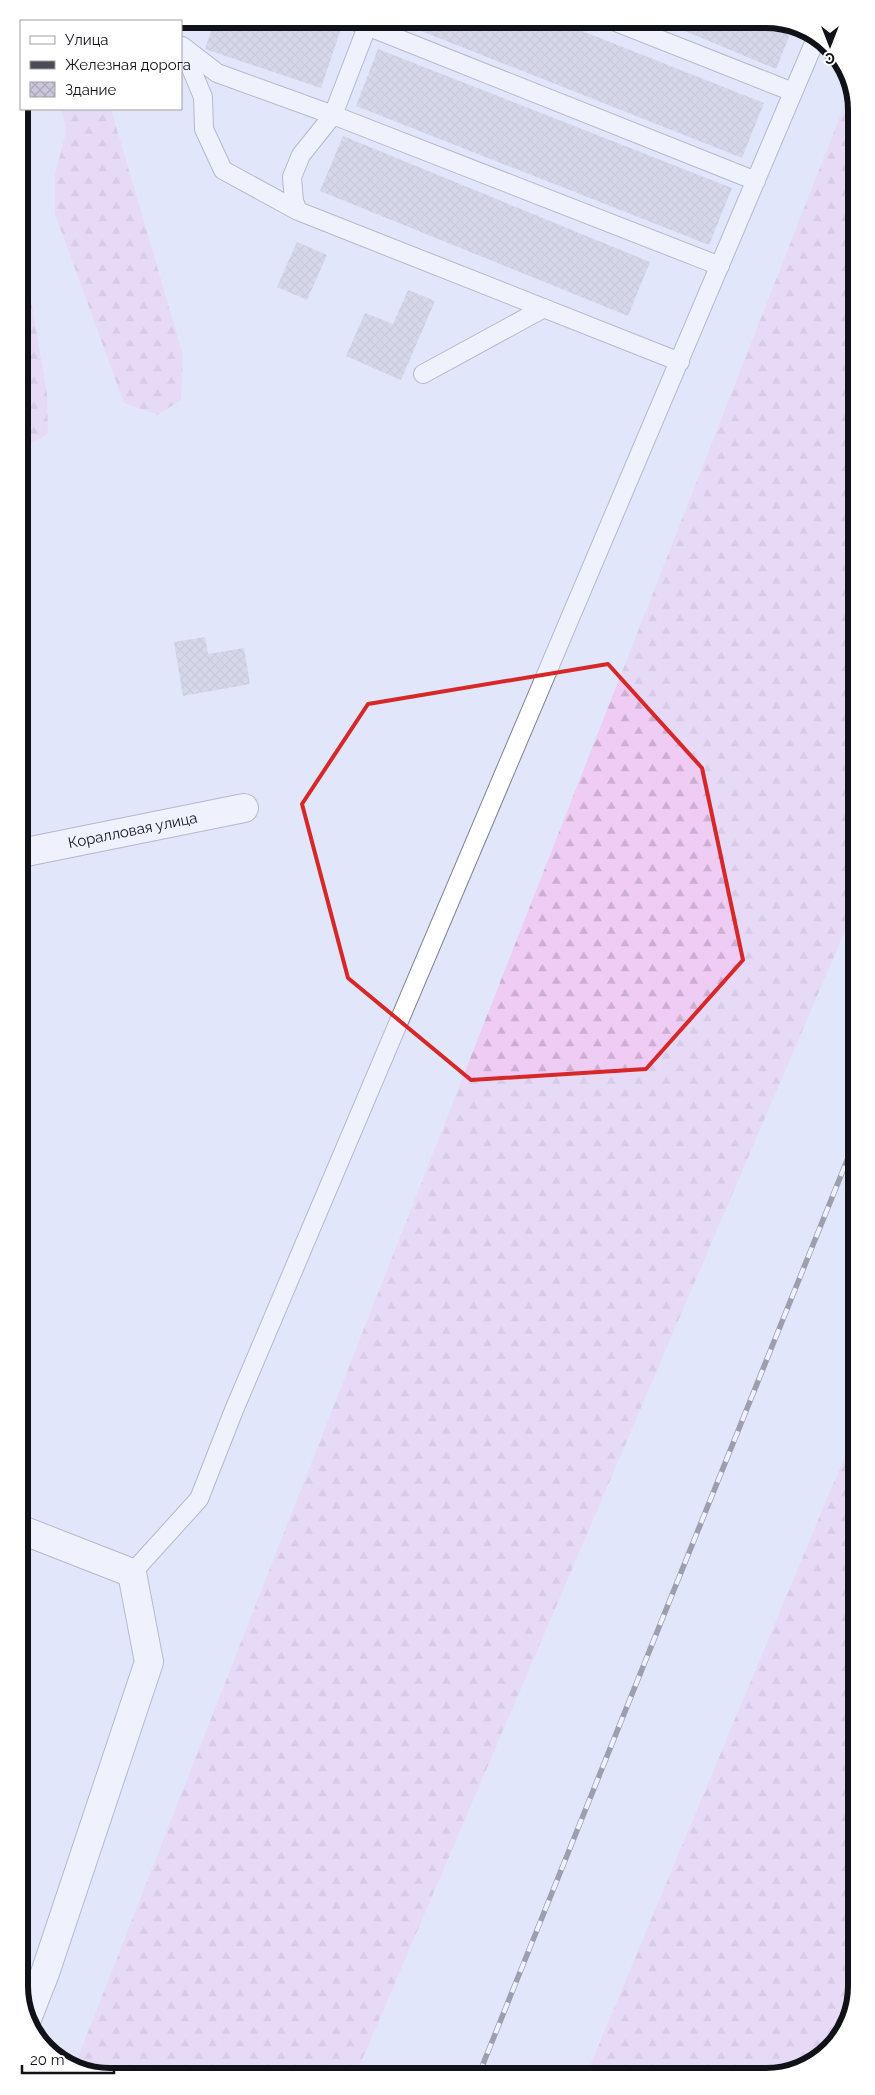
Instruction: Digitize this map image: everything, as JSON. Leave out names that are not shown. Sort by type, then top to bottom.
[{"type":"street","name":"Коралловая улица","points":[[28,852],[244,808]]},
{"type":"street","points":[[28,1532],[132,1573],[149,1662],[34,1969],[29,2002]]},
{"type":"lane","points":[[298,212],[294,201],[292,178],[301,155],[333,114],[366,28]]},
{"type":"lane","points":[[383,28],[756,180]]},
{"type":"lane","points":[[631,28],[793,92]]},
{"type":"lane","points":[[182,46],[217,73],[333,114],[720,266]]},
{"type":"lane","points":[[182,46],[203,97],[204,129],[223,170],[298,212],[680,362]]},
{"type":"lane","points":[[132,1573],[199,1500],[246,1383],[805,64]]},
{"type":"lane","points":[[423,374],[544,308]]},
{"type":"highlighted area","points":[[608,664],[702,768],[743,960],[646,1069],[471,1080],[348,978],[302,804],[368,704]]},
{"type":"green space","points":[[847,100],[848,924],[359,2067],[104,2067],[77,2061]]},
{"type":"green space","points":[[62,110],[111,110],[183,355],[181,400],[158,415],[124,403],[55,214],[55,174],[66,132]]},
{"type":"green space","points":[[28,283],[47,394],[48,434],[31,443],[28,440]]},
{"type":"green space","points":[[848,1449],[848,1986],[843,2012],[831,2035],[815,2051],[806,2057],[781,2066],[766,2068],[589,2068]]},
{"type":"building","points":[[212,28],[341,29],[321,88],[205,49]]},
{"type":"building","points":[[414,28],[575,28],[764,103],[742,158]]},
{"type":"building","points":[[678,28],[771,28],[791,32],[776,69]]},
{"type":"building","points":[[378,49],[732,188],[709,245],[356,106]]},
{"type":"building","points":[[343,136],[650,262],[628,316],[320,191]]},
{"type":"building","points":[[297,242],[327,255],[307,300],[277,287]]},
{"type":"building","points":[[408,290],[435,301],[401,380],[346,356],[365,313],[393,324]]},
{"type":"building","points":[[205,637],[208,654],[244,648],[250,684],[183,696],[174,642]]},
{"type":"railway","points":[[482,2068],[848,1158]]}]
